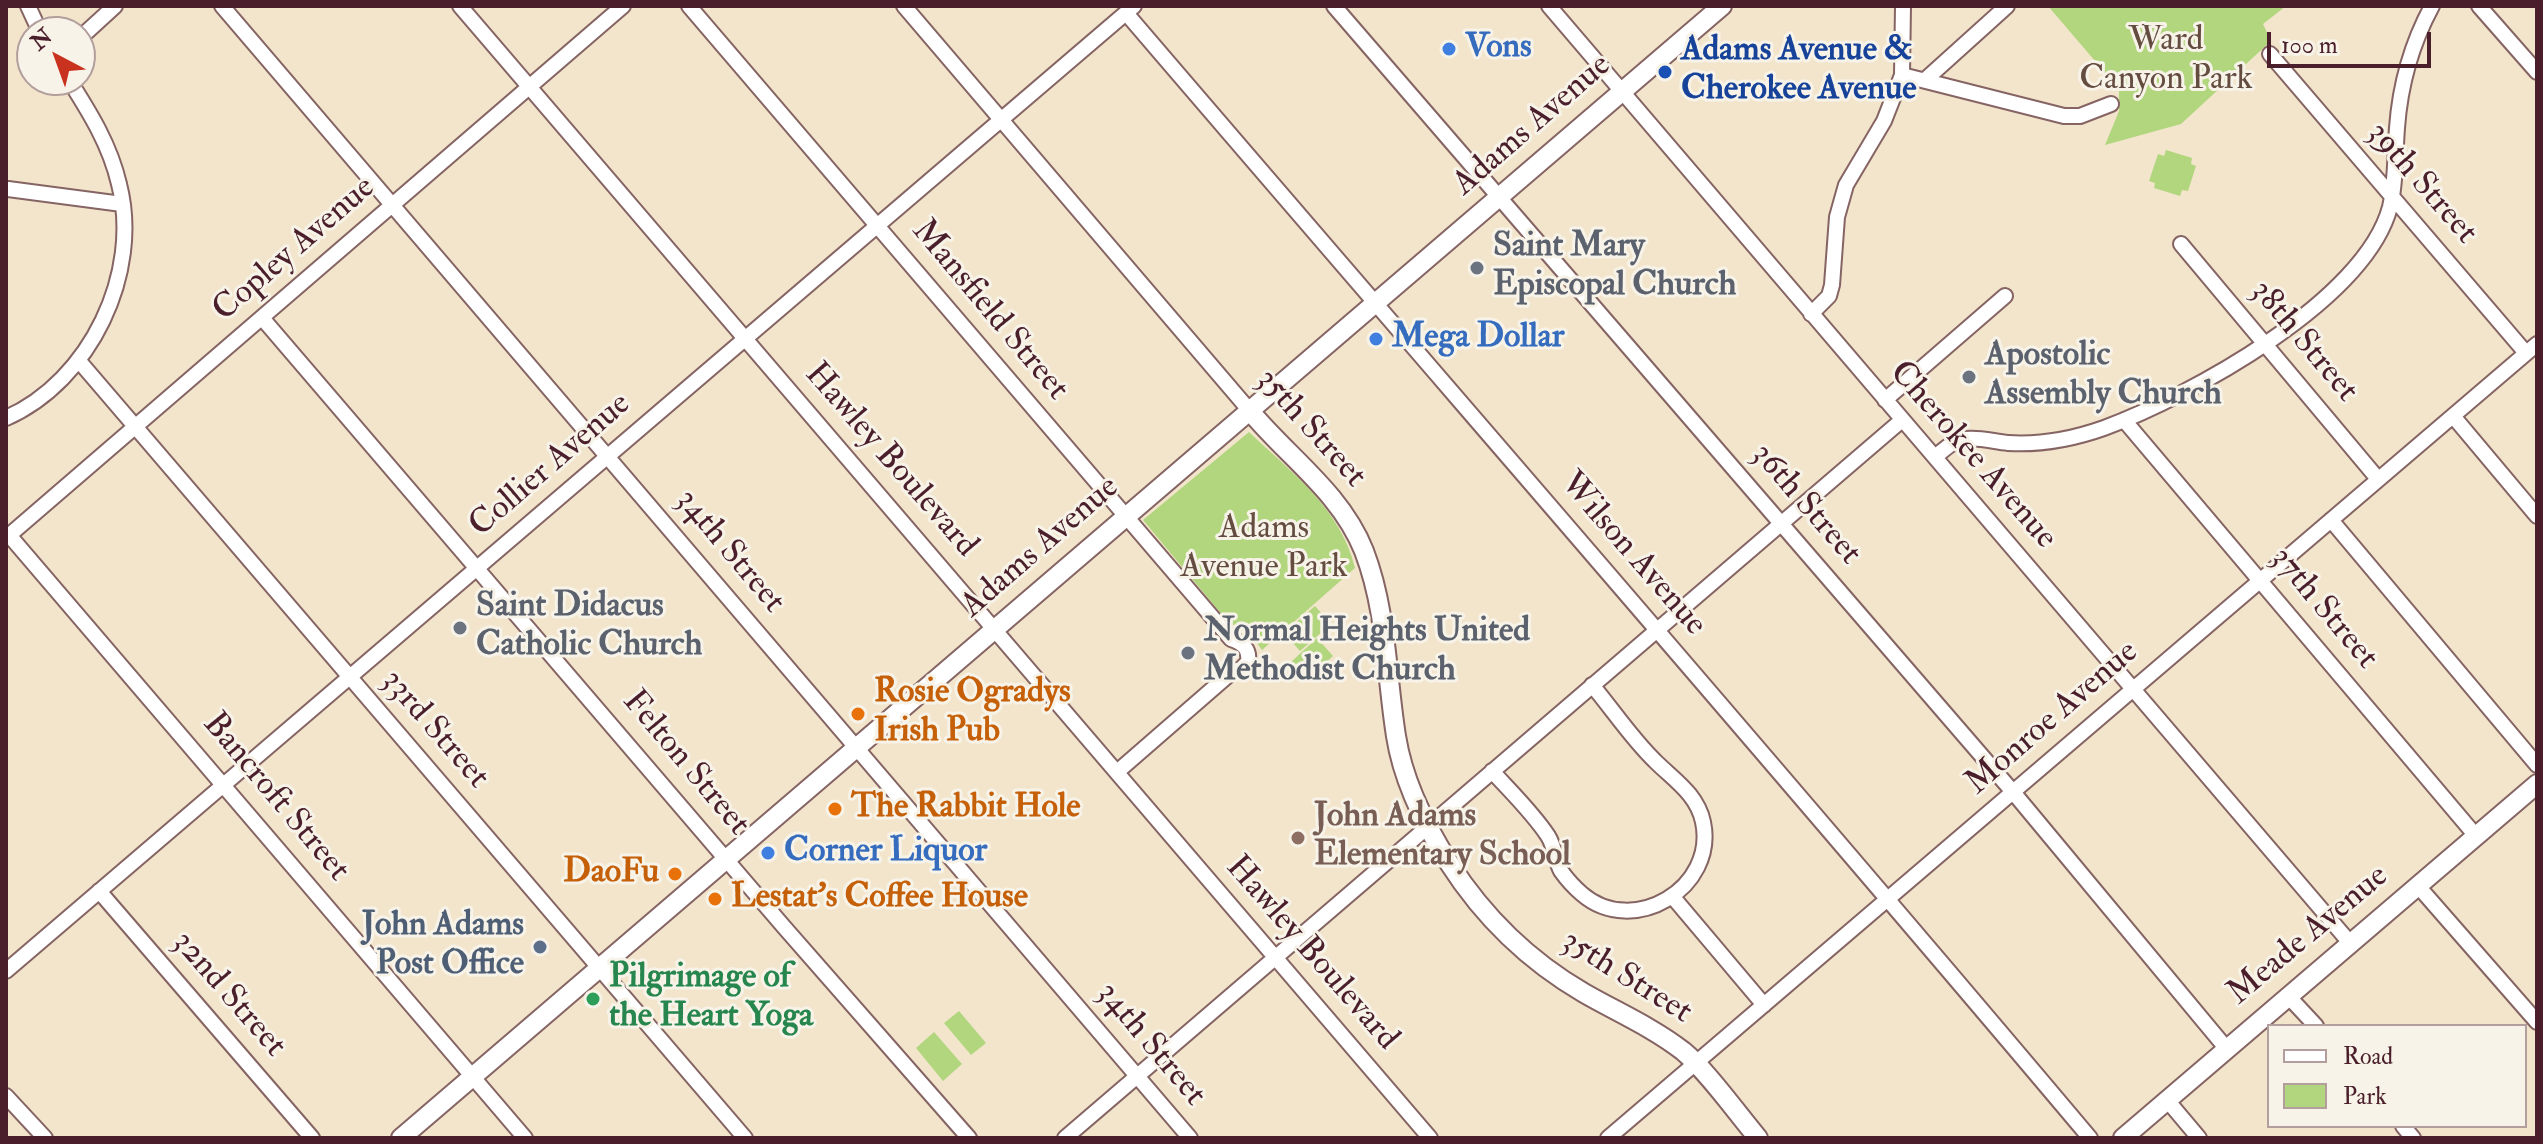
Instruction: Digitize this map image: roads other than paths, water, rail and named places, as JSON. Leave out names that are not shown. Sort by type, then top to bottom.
[{"type":"main road","name":"Adams Avenue","points":[[401,1138],[1722,6]]},
{"type":"main road","name":"35th Street","points":[[1250,411],[1310,472],[1347,519],[1363,550],[1382,608],[1396,738],[1407,778],[1427,827],[1468,891],[1528,953],[1564,980],[1650,1029],[1686,1054],[1758,1138]]},
{"type":"main road","name":"Meade Avenue","points":[[2123,1138],[2537,784]]},
{"type":"street","points":[[96,23],[115,6]]},
{"type":"street","name":"34th Street","points":[[222,6],[1190,1138]]},
{"type":"street","name":"Hawley Boulevard","points":[[460,6],[1430,1138]]},
{"type":"street","name":"Copley Avenue","points":[[8,536],[623,6]]},
{"type":"street","name":"Mansfield Street","points":[[689,6],[1231,639],[1248,650],[1248,662],[1241,669],[1232,672],[1117,772]]},
{"type":"street","name":"35th Street","points":[[904,6],[1250,411]]},
{"type":"street","name":"36th Street","points":[[1334,6],[2013,792],[2226,1048]]},
{"type":"street","name":"Cherokee Avenue","points":[[1549,6],[2351,944]]},
{"type":"street","points":[[1811,314],[1829,296],[1832,285],[1837,217],[1846,185],[1884,121],[1902,75],[1903,6]]},
{"type":"street","points":[[1925,80],[2007,6]]},
{"type":"street","points":[[1935,457],[1955,441],[1969,438],[2015,443],[2053,441],[2089,433],[2124,420],[2195,388],[2308,314],[2340,284],[2372,244],[2390,207],[2400,97],[2417,39],[2432,6]]},
{"type":"street","points":[[2479,6],[2537,72]]},
{"type":"street","name":"Collier Avenue","points":[[6,971],[1130,9]]},
{"type":"street","name":"Wilson Avenue","points":[[1130,9],[1375,303],[1658,629],[2090,1138]]},
{"type":"street","name":"39th Street","points":[[2270,54],[2391,194],[2532,349]]},
{"type":"street","points":[[1902,75],[2064,116],[2080,116],[2111,104]]},
{"type":"street","points":[[6,418],[41,397],[79,361],[98,329],[116,287],[121,266],[120,184],[103,135],[79,96]]},
{"type":"street","points":[[8,189],[122,204]]},
{"type":"street","name":"38th Street","points":[[2181,244],[2378,479]]},
{"type":"street","points":[[1885,400],[2005,296]]},
{"type":"street","name":"Felton Street","points":[[263,319],[969,1138]]},
{"type":"street","name":"Monroe Avenue","points":[[1608,1138],[2532,349]]},
{"type":"street","name":"33rd Street","points":[[79,361],[745,1138]]},
{"type":"street","points":[[2453,416],[2537,516]]},
{"type":"street","points":[[1065,1138],[1902,420]]},
{"type":"street","name":"37th Street","points":[[2124,420],[2476,836]]},
{"type":"street","points":[[2331,520],[2537,765]]},
{"type":"street","name":"Bancroft Street","points":[[8,536],[525,1138]]},
{"type":"street","points":[[1492,771],[1547,835],[1561,870],[1582,894],[1605,908],[1630,912],[1660,905],[1687,884],[1705,851],[1703,822],[1692,797],[1676,778],[1655,761],[1592,685]]},
{"type":"street","points":[[2418,886],[2537,1022]]},
{"type":"street","name":"32nd Street","points":[[99,891],[312,1138]]},
{"type":"street","points":[[1672,896],[1764,1005]]},
{"type":"street","points":[[2289,997],[2314,1024]]},
{"type":"street","points":[[6,1096],[45,1138]]},
{"type":"street","points":[[2167,1100],[2199,1138]]},
{"type":"place","name":"Vons","points":[[1449,49]]},
{"type":"place","name":"Adams Avenue & Cherokee Avenue","points":[[1665,72]]},
{"type":"place","name":"Saint Mary Episcopal Church","points":[[1477,268]]},
{"type":"place","name":"Mega Dollar","points":[[1376,339]]},
{"type":"place","name":"Apostolic Assembly Church","points":[[1969,377]]},
{"type":"place","name":"Saint Didacus Catholic Church","points":[[460,628]]},
{"type":"place","name":"Normal Heights United Methodist Church","points":[[1188,653]]},
{"type":"place","name":"Rosie Ogradys Irish Pub","points":[[858,714]]},
{"type":"place","name":"The Rabbit Hole","points":[[835,809]]},
{"type":"place","name":"John Adams Elementary School","points":[[1298,838]]},
{"type":"place","name":"Corner Liquor","points":[[768,853]]},
{"type":"place","name":"DaoFu","points":[[675,874]]},
{"type":"place","name":"Lestat's Coffee House","points":[[715,899]]},
{"type":"place","name":"John Adams Post Office","points":[[540,947]]},
{"type":"place","name":"Pilgrimage of the Heart Yoga","points":[[593,999]]},
{"type":"park label","name":"Ward Canyon Park","points":[[2166,62]]},
{"type":"park label","name":"Adams Avenue Park","points":[[1264,550]]}]
